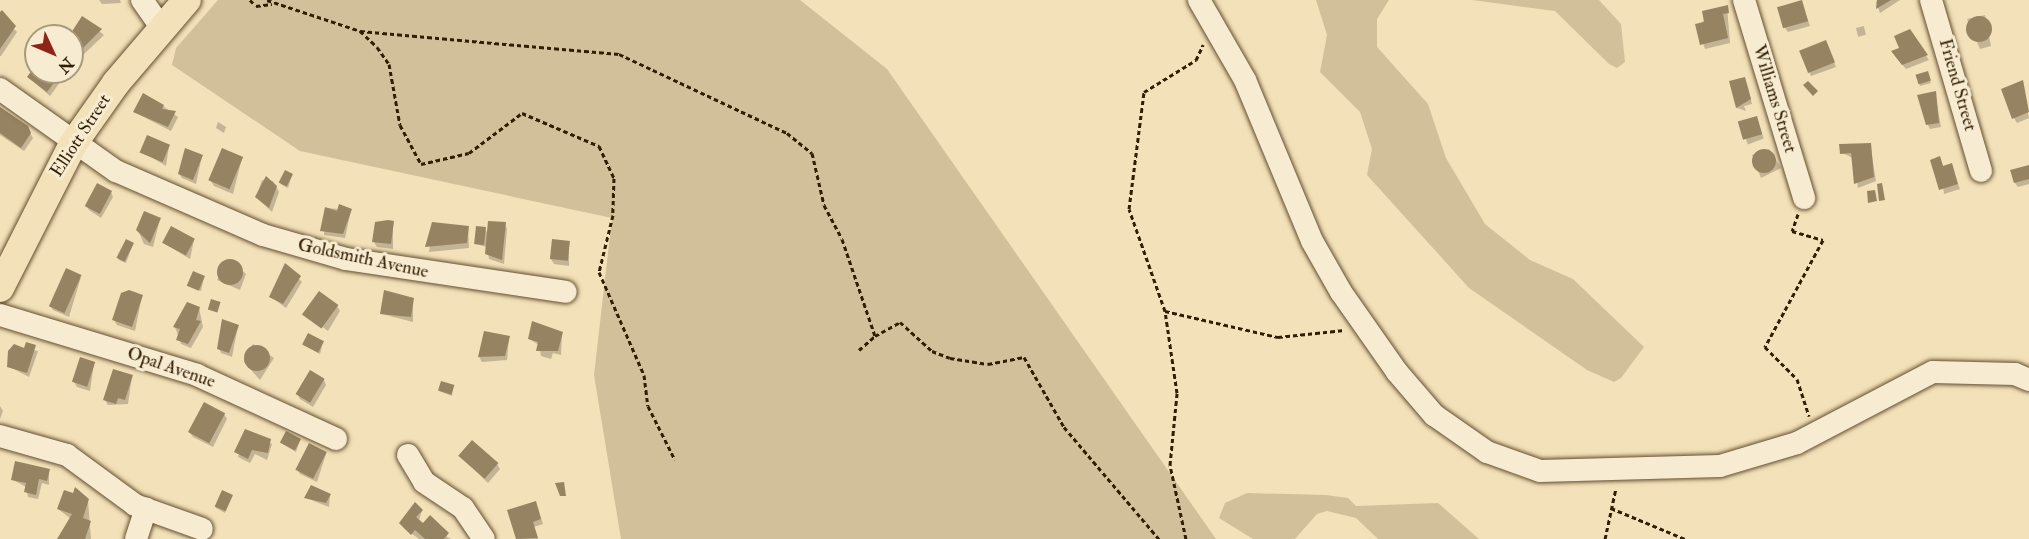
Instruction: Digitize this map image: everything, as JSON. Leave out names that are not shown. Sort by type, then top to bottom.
[{"type":"main road","name":"Elliott Street","points":[[0,288],[7,256],[73,144],[161,27],[187,0]]},
{"type":"street","points":[[142,0],[161,27]]},
{"type":"street","points":[[1199,0],[1245,80],[1312,241],[1368,330],[1434,415],[1487,452],[1539,471],[1619,472],[1720,466],[1814,433],[1933,372],[2016,374],[2029,380]]},
{"type":"street","name":"Williams Street","points":[[1744,0],[1804,198]]},
{"type":"street","name":"Friend Street","points":[[1931,0],[1981,171]]},
{"type":"street","name":"Goldsmith Avenue","points":[[0,88],[73,144],[116,171],[314,253],[566,292]]},
{"type":"street","name":"Opal Avenue","points":[[0,315],[197,375],[336,439]]},
{"type":"street","points":[[0,436],[67,455],[146,509],[202,529]]},
{"type":"street","points":[[408,455],[424,482],[463,508],[484,539]]},
{"type":"street","points":[[136,539],[146,509]]},
{"type":"path","points":[[250,0],[256,6],[274,3]]},
{"type":"path","points":[[267,0],[360,31],[619,54],[788,133],[812,153],[824,205],[842,239],[874,336]]},
{"type":"path","points":[[1186,539],[1170,465],[1177,393],[1164,311],[1129,209],[1144,92],[1196,60],[1213,24]]},
{"type":"path","points":[[360,31],[389,64],[400,125],[421,164],[469,153],[522,113],[583,138],[608,158],[614,178],[613,215],[598,272],[644,375],[648,406],[675,460]]},
{"type":"path","points":[[1804,198],[1792,231],[1823,240],[1765,347],[1797,379],[1814,433]]},
{"type":"path","points":[[1164,311],[1278,338],[1368,330]]},
{"type":"path","points":[[860,350],[874,336],[900,322],[932,351],[950,358],[988,364],[1024,357],[1064,427],[1159,539]]},
{"type":"path","points":[[1605,539],[1619,472]]},
{"type":"path","points":[[1611,508],[1684,539]]},
{"type":"shaded area","points":[[218,0],[800,0],[887,69],[1216,539],[621,539],[594,375],[612,218],[300,151],[172,65],[176,48]]},
{"type":"shaded area","points":[[1316,0],[1389,0],[1377,19],[1377,47],[1428,104],[1446,158],[1485,224],[1530,260],[1573,279],[1644,347],[1621,378],[1614,382],[1587,370],[1469,288],[1367,175],[1372,149],[1360,112],[1320,72],[1327,35]]},
{"type":"shaded area","points":[[1472,0],[1599,0],[1621,24],[1625,62],[1617,68],[1609,64],[1555,11]]},
{"type":"shaded area","points":[[1247,493],[1326,495],[1348,498],[1356,506],[1438,503],[1479,539],[1378,539],[1356,518],[1327,511],[1317,514],[1295,539],[1253,539],[1219,518],[1225,503]]},
{"type":"building","points":[[1802,0],[1808,21],[1783,28],[1777,7]]},
{"type":"building","points":[[1877,0],[1891,0],[1876,9]]},
{"type":"building","points":[[1728,5],[1729,13],[1723,14],[1728,38],[1700,45],[1695,24],[1704,22],[1702,11]]},
{"type":"building","points":[[2,10],[16,26],[0,49],[0,12]]},
{"type":"building","points":[[82,16],[102,29],[84,47],[84,24],[77,24]]},
{"type":"building","points":[[1979,16],[1988,20],[1992,29],[1988,38],[1979,42],[1970,38],[1966,29],[1970,20]]},
{"type":"building","points":[[1910,29],[1928,55],[1902,65],[1891,51],[1899,48],[1894,36]]},
{"type":"building","points":[[1826,40],[1835,62],[1808,73],[1799,51]]},
{"type":"building","points":[[1928,71],[1931,81],[1918,84],[1916,75]]},
{"type":"building","points":[[1745,77],[1751,99],[1736,108],[1729,81]]},
{"type":"building","points":[[2023,80],[2029,112],[2012,119],[2001,89]]},
{"type":"building","points":[[1808,81],[1818,91],[1813,96],[1803,85]]},
{"type":"building","points":[[36,84],[53,84],[47,92]]},
{"type":"building","points":[[1936,91],[1939,123],[1926,125],[1917,95]]},
{"type":"building","points":[[143,93],[164,105],[162,109],[176,111],[168,127],[133,112]]},
{"type":"building","points":[[0,107],[28,126],[31,133],[21,148],[0,133]]},
{"type":"building","points":[[1757,116],[1762,134],[1743,140],[1738,122]]},
{"type":"building","points":[[147,135],[170,145],[163,162],[140,152]]},
{"type":"building","points":[[1871,143],[1874,177],[1854,184],[1851,153],[1840,154],[1839,144]]},
{"type":"building","points":[[185,148],[203,155],[193,180],[178,174]]},
{"type":"building","points":[[222,148],[243,157],[229,189],[208,180]]},
{"type":"building","points":[[1759,149],[1769,149],[1776,156],[1776,166],[1769,173],[1759,173],[1752,166],[1752,156]]},
{"type":"building","points":[[1940,156],[1943,166],[1952,163],[1958,184],[1939,190],[1930,160]]},
{"type":"building","points":[[2029,165],[2029,179],[2014,183],[2010,170]]},
{"type":"building","points":[[285,170],[293,174],[287,187],[279,182]]},
{"type":"building","points":[[266,176],[277,186],[269,208],[255,197]]},
{"type":"building","points":[[97,183],[112,191],[100,214],[85,206]]},
{"type":"building","points":[[1882,183],[1885,200],[1879,201],[1877,184]]},
{"type":"building","points":[[1875,190],[1877,201],[1868,203],[1867,191]]},
{"type":"building","points":[[339,204],[352,209],[343,234],[320,231],[325,207],[337,211]]},
{"type":"building","points":[[144,211],[161,218],[150,243],[136,230]]},
{"type":"building","points":[[394,221],[391,244],[372,242],[375,222]]},
{"type":"building","points":[[488,221],[506,222],[502,260],[485,254]]},
{"type":"building","points":[[432,222],[469,226],[467,243],[425,247]]},
{"type":"building","points":[[171,226],[195,239],[186,255],[162,243]]},
{"type":"building","points":[[476,226],[486,227],[484,245],[474,244]]},
{"type":"building","points":[[126,239],[134,243],[124,262],[116,258]]},
{"type":"building","points":[[552,239],[570,241],[568,261],[550,259]]},
{"type":"building","points":[[230,259],[239,263],[243,272],[239,281],[230,285],[221,281],[217,272],[221,263]]},
{"type":"building","points":[[285,263],[301,276],[283,304],[269,297]]},
{"type":"building","points":[[66,268],[82,275],[64,313],[49,306]]},
{"type":"building","points":[[193,271],[205,276],[199,291],[187,286]]},
{"type":"building","points":[[129,290],[143,295],[132,327],[112,320],[121,293]]},
{"type":"building","points":[[384,290],[414,298],[411,317],[380,314]]},
{"type":"building","points":[[319,291],[338,305],[321,329],[302,314]]},
{"type":"building","points":[[211,299],[221,302],[217,312],[208,310]]},
{"type":"building","points":[[187,302],[200,307],[196,320],[201,321],[188,344],[176,340],[180,329],[173,327]]},
{"type":"building","points":[[222,319],[239,325],[229,353],[217,349]]},
{"type":"building","points":[[532,321],[563,332],[558,351],[536,351],[538,342],[528,339]]},
{"type":"building","points":[[484,331],[510,336],[505,356],[478,357]]},
{"type":"building","points":[[308,333],[324,341],[318,353],[302,345]]},
{"type":"building","points":[[26,342],[36,345],[27,373],[7,367],[8,351],[14,344],[24,348]]},
{"type":"building","points":[[257,345],[267,348],[270,358],[267,368],[257,371],[247,368],[244,358],[247,348]]},
{"type":"building","points":[[80,357],[95,362],[87,387],[72,382]]},
{"type":"building","points":[[113,369],[133,375],[125,400],[118,398],[116,404],[103,400]]},
{"type":"building","points":[[310,370],[325,379],[310,403],[296,394]]},
{"type":"building","points":[[441,381],[454,385],[451,395],[438,391]]},
{"type":"building","points":[[204,402],[225,413],[209,443],[188,432]]},
{"type":"building","points":[[245,429],[271,439],[268,453],[252,450],[248,459],[234,452]]},
{"type":"building","points":[[286,431],[301,439],[295,450],[280,442]]},
{"type":"building","points":[[472,440],[498,463],[485,479],[458,456]]},
{"type":"building","points":[[309,443],[327,452],[313,479],[295,470]]},
{"type":"building","points":[[15,461],[50,469],[47,481],[39,479],[36,495],[24,492],[26,483],[11,480]]},
{"type":"building","points":[[564,482],[566,496],[560,496],[555,483]]},
{"type":"building","points":[[311,485],[331,494],[326,503],[304,498]]},
{"type":"building","points":[[75,487],[89,499],[83,518],[91,521],[85,539],[57,539],[72,514],[57,509],[64,490],[73,493]]},
{"type":"building","points":[[222,490],[233,495],[226,511],[215,506]]},
{"type":"building","points":[[536,501],[541,519],[533,522],[538,538],[516,539],[507,510]]},
{"type":"building","points":[[415,502],[423,510],[416,517],[423,523],[430,515],[449,533],[444,539],[425,539],[415,530],[411,535],[399,523]]}]
